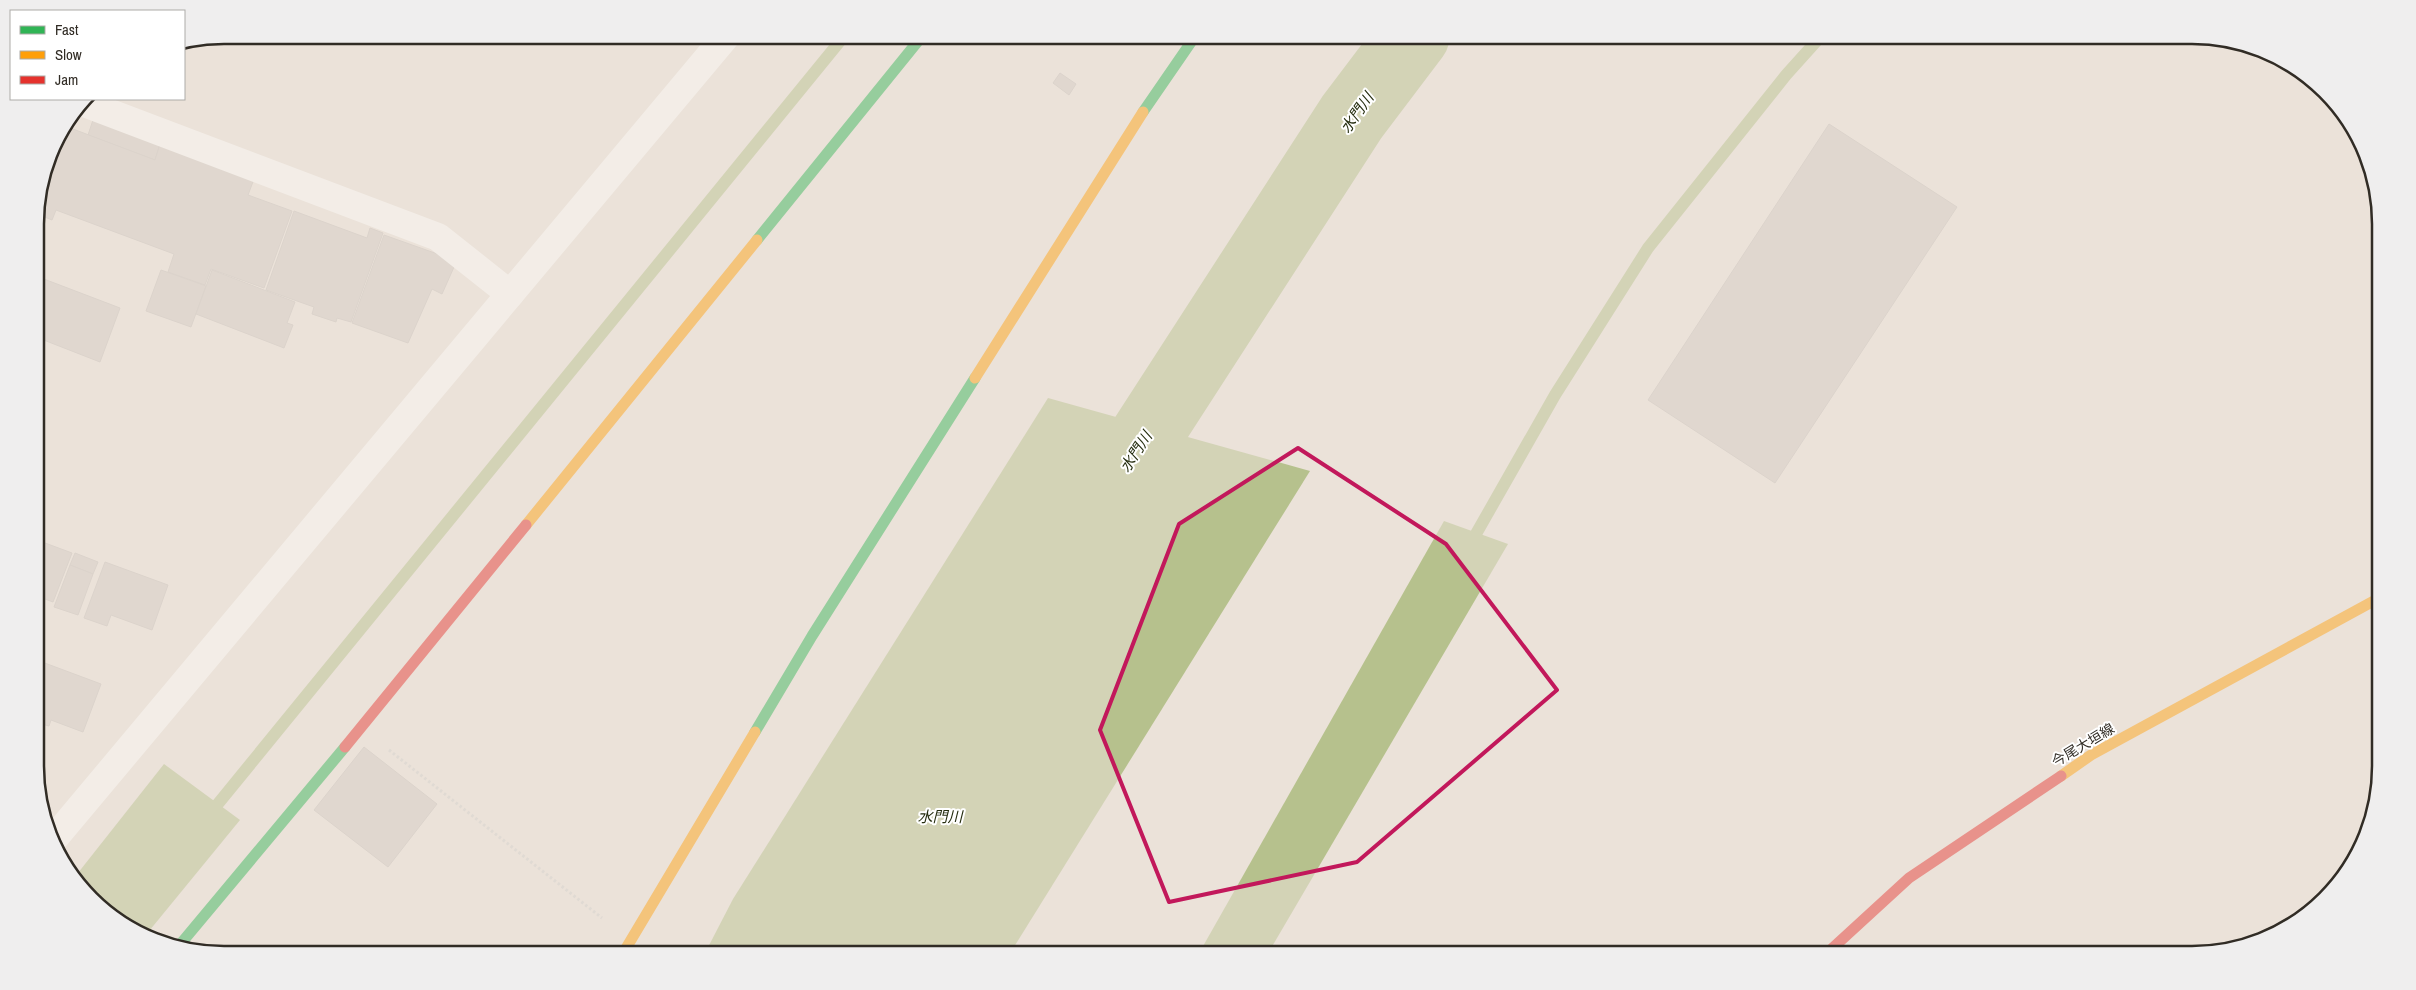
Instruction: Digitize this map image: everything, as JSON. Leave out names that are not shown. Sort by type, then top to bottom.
[{"type":"street","points":[[57,835],[720,44]]},
{"type":"street","points":[[183,941],[361,728],[916,44]]},
{"type":"street","points":[[627,946],[812,636],[1153,96],[1190,44]]},
{"type":"street","points":[[90,104],[438,237],[510,294]]},
{"type":"street","name":"今尾大垣線","points":[[1835,946],[1909,878],[2092,755],[2372,600]]},
{"type":"path","points":[[361,728],[631,939]]},
{"type":"highlighted area","points":[[1298,448],[1446,544],[1557,690],[1357,862],[1169,902],[1100,730],[1179,524]]},
{"type":"water","name":"水門川","points":[[1048,398],[1310,471],[1015,946],[709,946],[733,899]]},
{"type":"water","points":[[1444,521],[1508,544],[1272,946],[1203,946]]},
{"type":"water","points":[[164,764],[240,820],[150,931],[114,909],[78,872]]},
{"type":"building","points":[[1060,73],[1076,84],[1069,95],[1053,83]]},
{"type":"building","points":[[93,120],[160,144],[155,160],[88,135]]},
{"type":"building","points":[[1829,124],[1957,207],[1775,483],[1648,400]]},
{"type":"building","points":[[71,128],[155,160],[160,144],[254,179],[248,195],[292,211],[264,288],[211,269],[205,285],[168,272],[174,254],[56,210],[52,220],[44,217],[47,189],[57,155]]},
{"type":"building","points":[[294,211],[367,238],[370,228],[383,233],[351,322],[337,318],[336,322],[312,314],[314,307],[266,290]]},
{"type":"building","points":[[384,235],[446,257],[454,267],[442,294],[432,289],[408,343],[352,323]]},
{"type":"building","points":[[161,270],[206,286],[191,327],[146,311]]},
{"type":"building","points":[[212,270],[295,302],[287,323],[293,325],[284,348],[196,314]]},
{"type":"building","points":[[44,279],[120,308],[100,362],[44,340]]},
{"type":"building","points":[[44,543],[72,553],[53,602],[44,599]]},
{"type":"building","points":[[75,553],[98,562],[93,574],[70,565]]},
{"type":"building","points":[[105,562],[168,585],[152,630],[111,615],[107,626],[84,618]]},
{"type":"building","points":[[70,565],[93,574],[78,615],[54,607]]},
{"type":"building","points":[[44,663],[101,684],[83,732],[51,720],[49,726],[44,725]]},
{"type":"building","points":[[364,747],[437,804],[388,867],[314,810]]},
{"type":"waterway","points":[[208,816],[838,44]]},
{"type":"waterway","name":"水門川","points":[[1098,510],[1352,117],[1407,44]]},
{"type":"waterway","points":[[1468,548],[1555,395],[1648,248],[1786,75],[1814,44]]},
{"type":"traffic: fast","points":[[757,240],[916,44]]},
{"type":"traffic: fast","points":[[1143,112],[1190,44]]},
{"type":"traffic: fast","points":[[755,732],[812,636],[975,378]]},
{"type":"traffic: fast","points":[[183,941],[345,747]]},
{"type":"traffic: slow","points":[[975,378],[1143,112]]},
{"type":"traffic: slow","points":[[526,525],[757,240]]},
{"type":"traffic: slow","points":[[2061,776],[2091,755],[2372,602]]},
{"type":"traffic: slow","points":[[627,946],[755,732]]},
{"type":"traffic: jam","points":[[345,747],[526,525]]},
{"type":"traffic: jam","points":[[1835,946],[1909,878],[2061,776]]}]
